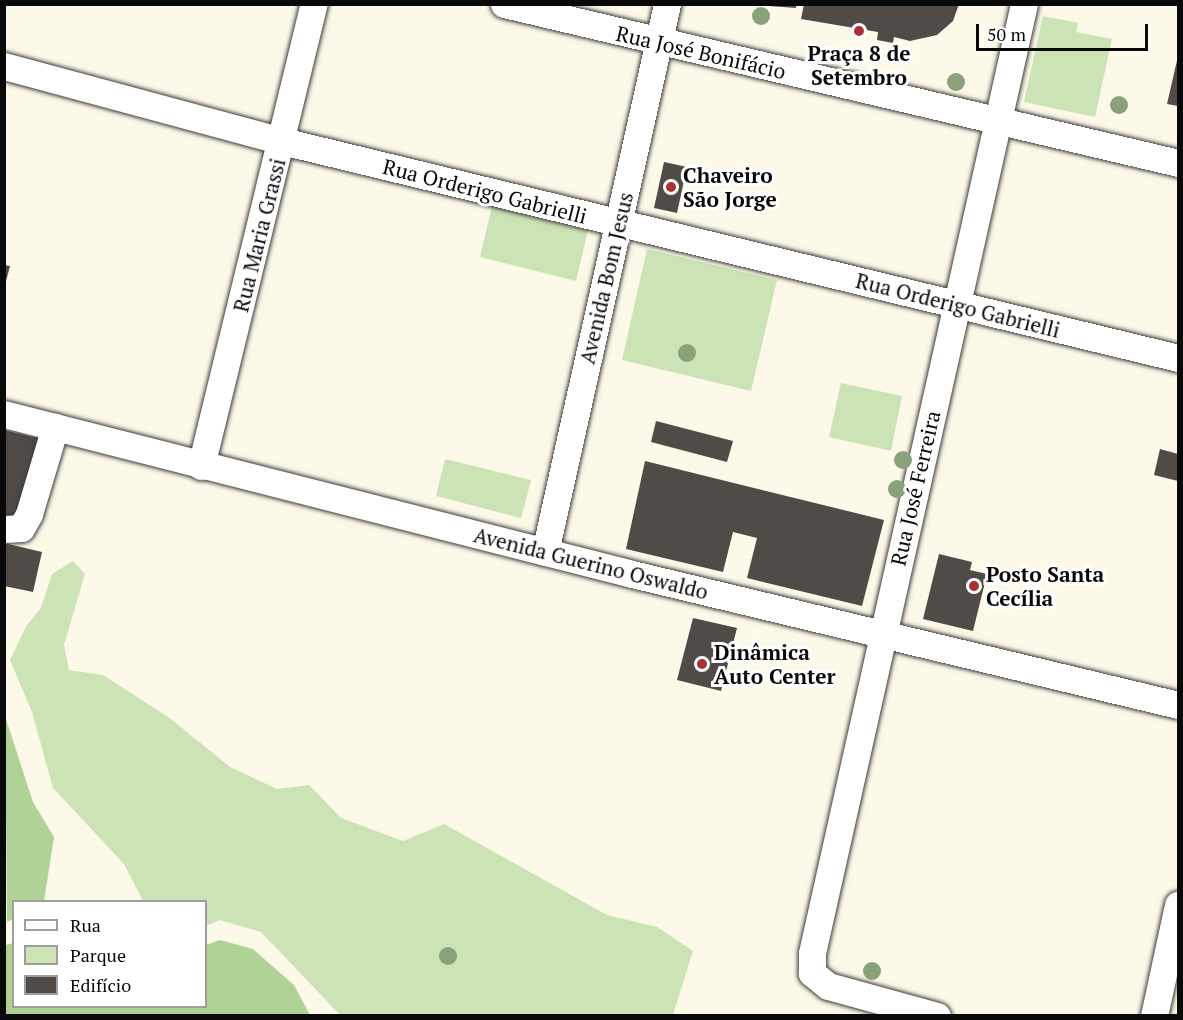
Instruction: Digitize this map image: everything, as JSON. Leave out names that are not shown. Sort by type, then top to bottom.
[{"type":"street","name":"Rua Maria Grassi","points":[[201,466],[314,4]]},
{"type":"street","name":"Rua José Bonifácio","points":[[504,4],[1179,163]]},
{"type":"street","name":"Avenida Bom Jesus","points":[[545,552],[667,4]]},
{"type":"street","name":"Rua José Ferreira","points":[[937,1016],[828,986],[812,974],[812,953],[1023,4]]},
{"type":"street","name":"Rua Orderigo Gabrielli","points":[[4,66],[282,141],[1179,358]]},
{"type":"street","name":"Avenida Guerino Oswaldo","points":[[4,414],[545,552],[1179,705]]},
{"type":"street","points":[[4,529],[21,528],[29,514],[55,428]]},
{"type":"street","points":[[1154,1016],[1179,905]]},
{"type":"green space","points":[[1043,16],[1078,23],[1076,32],[1112,39],[1095,117],[1024,102]]},
{"type":"green space","points":[[492,206],[588,230],[576,281],[480,257]]},
{"type":"green space","points":[[647,249],[777,280],[751,391],[622,360]]},
{"type":"green space","points":[[841,383],[902,396],[891,451],[829,437]]},
{"type":"green space","points":[[445,459],[531,480],[521,518],[436,496]]},
{"type":"green space","points":[[73,561],[85,574],[64,645],[69,670],[103,675],[171,719],[230,767],[277,789],[309,785],[341,818],[403,841],[444,824],[607,915],[657,927],[693,951],[673,1015],[340,1015],[261,932],[220,920],[207,926],[207,900],[142,900],[124,864],[53,788],[32,712],[10,660],[27,625],[41,608],[52,574]]},
{"type":"green space","points":[[5,716],[33,802],[54,837],[44,900],[12,900],[12,920],[7,922]]},
{"type":"green space","points":[[220,940],[253,949],[294,985],[310,1015],[5,1015],[5,945],[12,943],[12,1008],[207,1008],[207,945]]},
{"type":"building","points":[[741,4],[796,4],[796,8]]},
{"type":"building","points":[[804,4],[959,4],[953,21],[937,35],[910,41],[894,37],[893,43],[877,40],[878,32],[801,19]]},
{"type":"building","points":[[1178,56],[1178,106],[1167,104]]},
{"type":"building","name":"Chaveiro São Jorge","points":[[664,162],[687,167],[677,213],[654,208]]},
{"type":"building","points":[[4,265],[10,266],[5,285],[4,285]]},
{"type":"building","points":[[656,421],[733,441],[727,462],[651,442]]},
{"type":"building","points":[[4,430],[41,439],[20,522],[4,518]]},
{"type":"building","points":[[1160,449],[1178,454],[1178,481],[1154,475]]},
{"type":"building","points":[[645,461],[884,520],[862,606],[747,578],[757,538],[733,532],[723,572],[626,549]]},
{"type":"building","points":[[4,543],[42,552],[33,592],[4,586]]},
{"type":"building","points":[[939,554],[972,562],[970,570],[987,574],[973,631],[923,619]]},
{"type":"building","points":[[693,618],[737,628],[721,691],[677,680]]},
{"type":"place","name":"Praça 8 de Setembro","points":[[859,31]]},
{"type":"place","name":"Chaveiro São Jorge","points":[[671,187]]},
{"type":"place","name":"Posto Santa Cecília","points":[[974,586]]},
{"type":"place","name":"Dinâmica Auto Center","points":[[702,664]]}]
